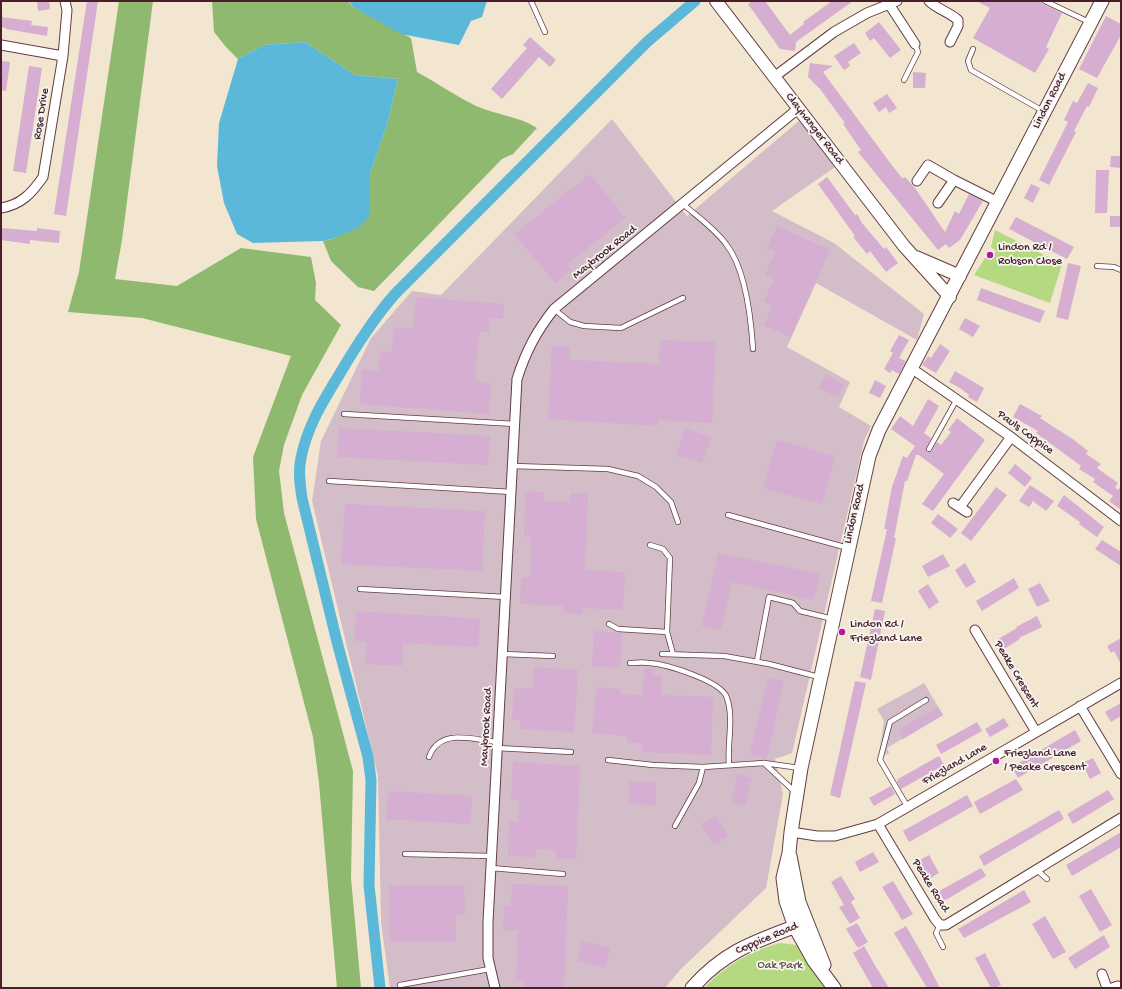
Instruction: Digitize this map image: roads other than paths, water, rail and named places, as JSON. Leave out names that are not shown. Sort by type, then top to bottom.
[{"type":"main road","name":"Lindon Road","points":[[831,983],[814,961],[801,924],[785,897],[783,878],[789,853],[796,793],[801,768],[868,456],[879,430],[950,297],[1102,1]]},
{"type":"main road","name":"Coppice Road","points":[[692,988],[708,970],[722,959],[749,943],[801,924]]},
{"type":"street","name":"Rose Drive","points":[[1,208],[22,201],[33,192],[43,177],[63,56],[67,10],[65,1]]},
{"type":"street","points":[[929,1],[935,7],[958,20],[958,26],[950,42]]},
{"type":"street","name":"Clayhanger Road","points":[[716,2],[913,256],[950,297]]},
{"type":"street","points":[[774,77],[834,32],[867,12],[888,3],[915,44]]},
{"type":"street","points":[[1,45],[63,56]]},
{"type":"street","name":"Maybrook Road","points":[[496,988],[490,969],[488,922],[491,856],[517,380],[526,353],[538,329],[554,308],[684,205],[799,108]]},
{"type":"street","points":[[917,181],[928,165],[998,202]]},
{"type":"street","points":[[938,204],[954,180]]},
{"type":"street","name":"Clayhanger Road","points":[[913,256],[960,276]]},
{"type":"street","name":"Pauls Coppice","points":[[911,368],[1011,437],[1121,521]]},
{"type":"street","points":[[960,507],[1011,437]]},
{"type":"street","name":"Peake Crescent","points":[[975,630],[1036,732]]},
{"type":"street","name":"Friezland Lane","points":[[791,832],[817,836],[835,836],[878,824],[1121,682]]},
{"type":"street","points":[[1080,706],[1121,774]]},
{"type":"street","name":"Peake Road","points":[[878,824],[940,925],[946,925],[1121,818]]},
{"type":"street","points":[[1102,974],[1107,988]]},
{"type":"lane","points":[[532,1],[544,32]]},
{"type":"lane","points":[[1045,1],[1090,23]]},
{"type":"lane","points":[[904,80],[918,52],[915,44]]},
{"type":"lane","points":[[973,49],[968,61],[971,70],[984,79],[1044,112]]},
{"type":"lane","points":[[684,205],[716,232],[734,255],[747,294],[753,349]]},
{"type":"lane","points":[[1097,266],[1114,267],[1121,270]]},
{"type":"lane","points":[[554,308],[570,322],[584,326],[621,328],[683,298]]},
{"type":"lane","points":[[929,450],[957,399]]},
{"type":"lane","points":[[344,414],[515,424]]},
{"type":"lane","points":[[513,466],[608,470],[638,476],[656,487],[671,502],[678,522]]},
{"type":"lane","points":[[329,481],[512,492]]},
{"type":"lane","points":[[728,515],[848,548]]},
{"type":"lane","points":[[650,545],[663,549],[670,558],[667,632],[673,654]]},
{"type":"lane","points":[[360,589],[506,597]]},
{"type":"lane","points":[[756,661],[769,598],[792,603],[800,611],[833,619]]},
{"type":"lane","points":[[610,624],[618,629],[667,632]]},
{"type":"lane","points":[[503,654],[553,656]]},
{"type":"lane","points":[[662,654],[724,656],[756,661],[820,678]]},
{"type":"lane","points":[[630,663],[649,662],[694,675],[711,682],[727,696],[730,714],[729,765]]},
{"type":"lane","points":[[907,806],[880,760],[890,722],[926,700]]},
{"type":"lane","points":[[429,758],[432,749],[440,741],[450,737],[498,745],[571,752]]},
{"type":"lane","points":[[608,760],[653,765],[703,767],[764,763],[801,768]]},
{"type":"lane","points":[[764,763],[796,793]]},
{"type":"lane","points":[[676,826],[699,783],[703,767]]},
{"type":"lane","points":[[405,854],[491,856]]},
{"type":"lane","points":[[491,868],[563,874]]},
{"type":"lane","points":[[1036,869],[1047,879]]},
{"type":"lane","points":[[940,925],[936,933],[943,947]]},
{"type":"lane","points":[[400,985],[490,969]]},
{"type":"water","points":[[349,1],[487,1],[482,17],[471,21],[459,45],[401,34],[353,7]]},
{"type":"water","points":[[305,42],[355,75],[398,79],[387,125],[370,174],[370,216],[360,227],[332,239],[323,241],[253,243],[237,234],[224,203],[217,166],[219,123],[238,59],[264,45]]},
{"type":"waterway","points":[[380,988],[369,885],[371,780],[368,757],[337,642],[302,498],[300,468],[307,436],[316,415],[365,333],[395,294],[647,42],[695,1]]},
{"type":"place","name":"Lindon Rd / Robson Close","points":[[990,255]]},
{"type":"place","name":"Lindon Rd / Friezland Lane","points":[[842,632]]},
{"type":"place","name":"Friezland Lane / Peake Crescent","points":[[996,761]]},
{"type":"park label","name":"Oak Park","points":[[780,966]]}]
